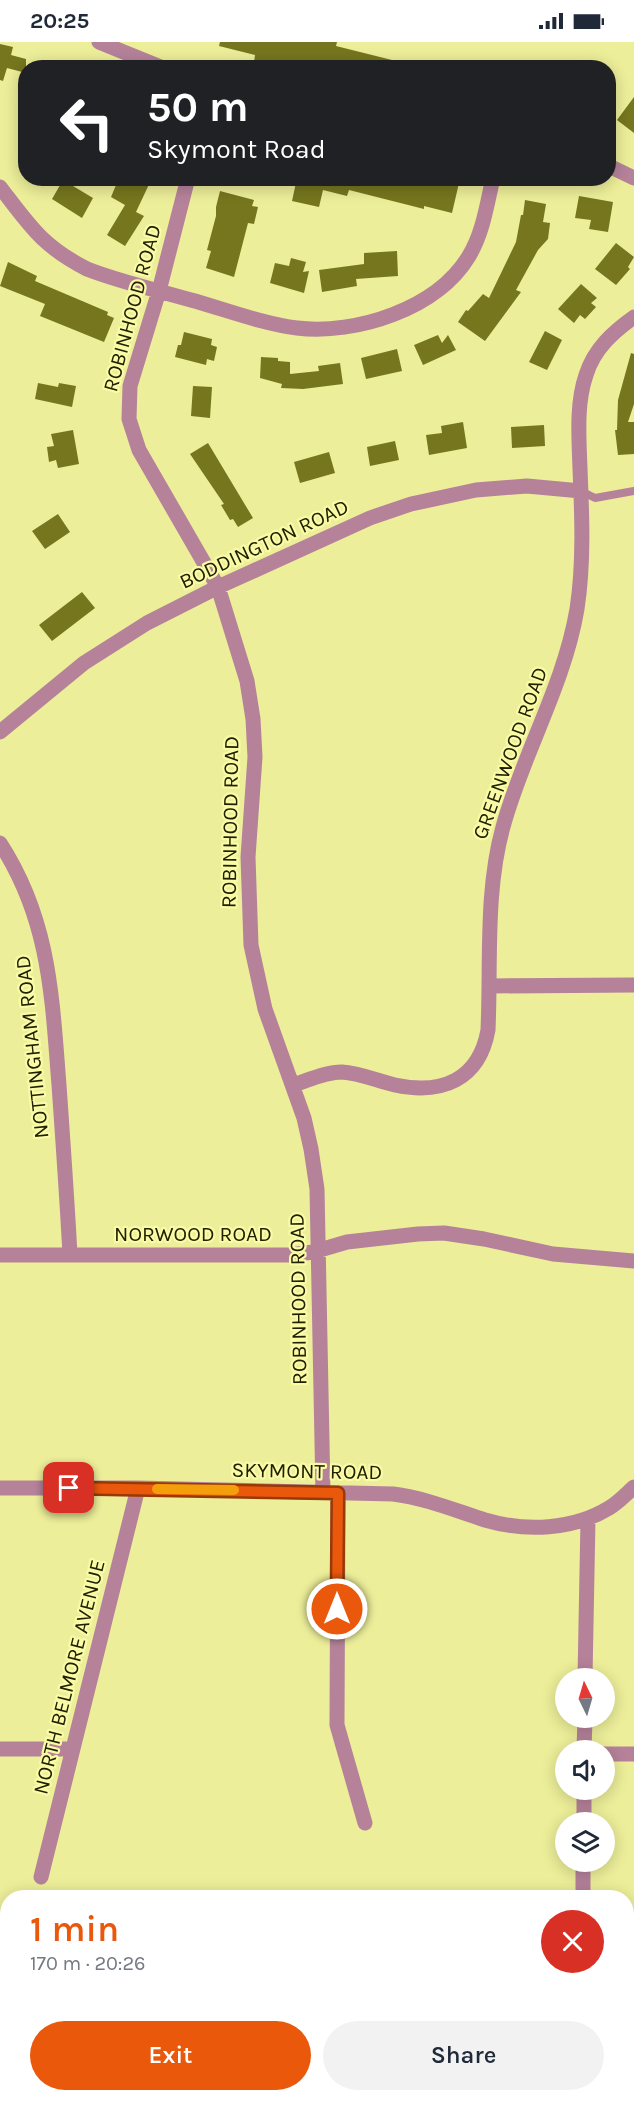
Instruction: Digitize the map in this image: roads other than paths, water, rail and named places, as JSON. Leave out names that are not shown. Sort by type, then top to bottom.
[{"type":"street","points":[[99,42],[143,60]]},
{"type":"street","points":[[616,169],[634,178]]},
{"type":"street","name":"ROBINHOOD ROAD","points":[[186,186],[159,291],[130,386],[128,408],[130,426],[139,450],[218,587],[247,681],[253,719],[254,780],[248,875],[251,945],[263,1002],[304,1118],[313,1161],[318,1204],[337,1725],[364,1823]]},
{"type":"street","points":[[0,188],[33,231],[64,257],[96,273],[277,324],[327,329],[391,315],[430,296],[459,270],[469,256],[479,237],[491,186]]},
{"type":"street","name":"GREENWOOD ROAD","points":[[293,1085],[341,1072],[414,1088],[432,1088],[454,1081],[471,1068],[483,1048],[488,1030],[493,880],[499,843],[514,793],[562,670],[579,592],[582,549],[579,428],[585,377],[592,359],[603,343],[634,316]]},
{"type":"street","name":"BODDINGTON ROAD","points":[[0,732],[92,657],[147,622],[369,518],[447,495],[498,488],[527,486],[581,491]]},
{"type":"street","name":"NOTTINGHAM ROAD","points":[[0,843],[33,907],[46,962],[56,1055],[70,1255]]},
{"type":"street","points":[[490,986],[634,985]]},
{"type":"street","name":"NORWOOD ROAD","points":[[0,1255],[290,1255],[319,1251],[347,1242],[444,1233],[553,1254],[634,1262]]},
{"type":"street","name":"SKYMONT ROAD","points":[[0,1488],[138,1488],[408,1496],[518,1527],[551,1526],[588,1519],[612,1506],[634,1487]]},
{"type":"street","name":"NORTH BELMORE AVENUE","points":[[41,1877],[138,1488]]},
{"type":"street","points":[[585,1668],[588,1519]]},
{"type":"street","points":[[0,1749],[72,1749]]},
{"type":"street","points":[[615,1754],[634,1754]]},
{"type":"street","points":[[583,1872],[583,1890]]},
{"type":"lane","points":[[581,491],[595,498],[634,491]]}]
